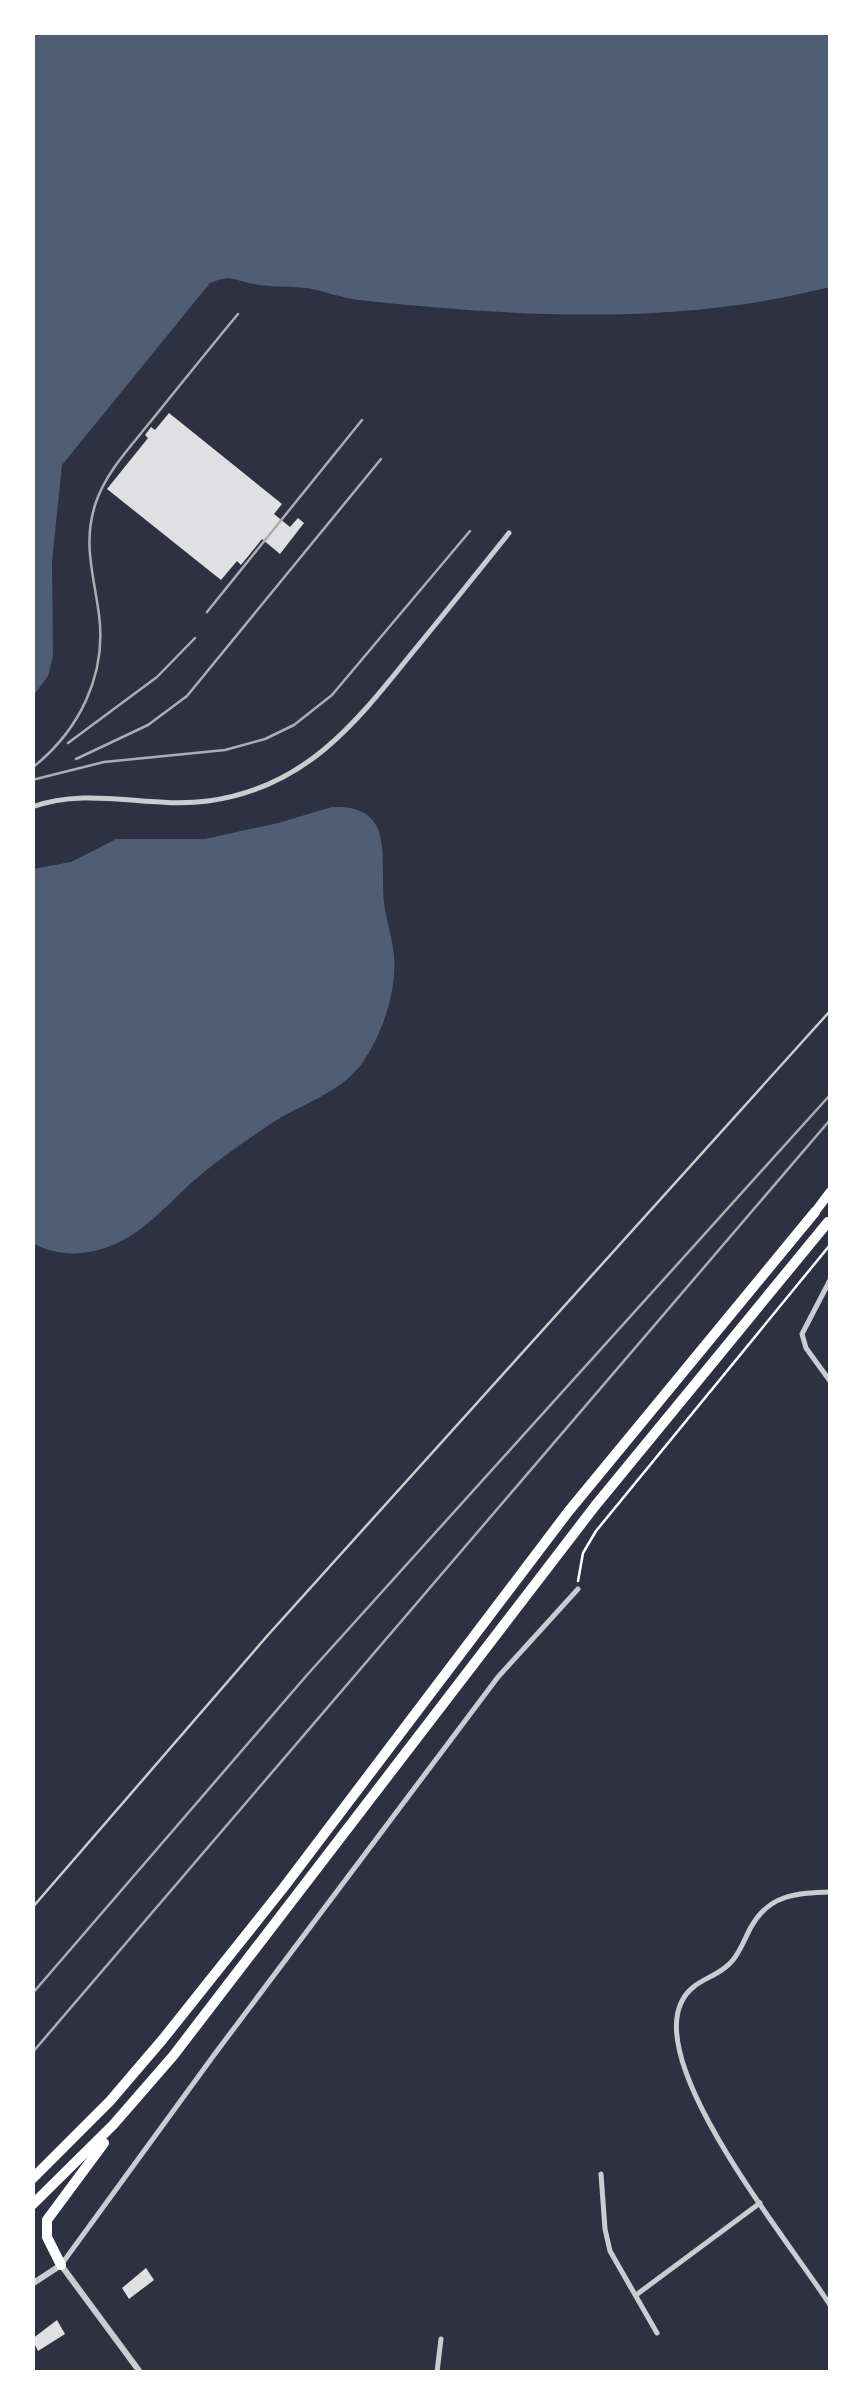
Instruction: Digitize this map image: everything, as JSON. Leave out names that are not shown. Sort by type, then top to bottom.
[{"type":"highway","points":[[32,2179],[110,2100],[175,2024],[578,1500],[830,1192]]},
{"type":"highway","points":[[61,2265],[48,2241],[49,2216],[268,1936],[594,1506],[830,1222]]},
{"type":"highway","points":[[32,2204],[148,2086]]},
{"type":"street","points":[[32,807],[84,796],[177,802],[220,799],[253,791],[297,770],[352,726],[509,533]]},
{"type":"street","points":[[830,1280],[802,1334],[806,1348],[830,1381]]},
{"type":"street","points":[[32,2284],[61,2265],[498,1677],[578,1589]]},
{"type":"street","points":[[830,1892],[791,1895],[772,1902],[755,1920],[728,1966],[689,1990],[676,2019],[682,2060],[706,2114],[760,2203],[830,2305]]},
{"type":"street","points":[[601,2174],[607,2242],[615,2264],[657,2333]]},
{"type":"street","points":[[636,2296],[760,2203]]},
{"type":"street","points":[[61,2265],[140,2372]]},
{"type":"street","points":[[437,2372],[441,2339]]},
{"type":"lane","points":[[32,1908],[281,1620],[830,1011]]},
{"type":"path","points":[[578,1589],[580,1561],[596,1531],[830,1245]]},
{"type":"water","points":[[33,32],[830,33],[830,287],[714,308],[655,313],[536,314],[352,299],[307,288],[232,279],[210,283],[62,465],[52,562],[53,656],[48,676],[33,696]]},
{"type":"water","points":[[332,807],[367,815],[376,825],[383,854],[384,902],[394,955],[393,983],[377,1038],[363,1062],[334,1089],[275,1121],[231,1151],[124,1240],[82,1253],[52,1251],[33,1243],[33,869],[71,862],[116,839],[205,839]]},
{"type":"building","points":[[169,413],[282,504],[274,514],[290,527],[298,518],[304,523],[280,554],[262,539],[241,565],[237,561],[221,580],[107,489],[148,438],[145,435],[151,427],[155,430]]},
{"type":"building","points":[[146,2268],[154,2280],[129,2299],[122,2288]]},
{"type":"building","points":[[57,2320],[65,2334],[38,2351],[32,2339]]},
{"type":"railway","points":[[32,768],[76,719],[94,680],[100,637],[90,531],[96,502],[128,449],[238,314]]},
{"type":"railway","points":[[207,612],[362,420]]},
{"type":"railway","points":[[76,759],[148,725],[187,696],[381,459]]},
{"type":"railway","points":[[32,780],[104,762],[225,750],[265,739],[294,725],[332,695],[470,531]]},
{"type":"railway","points":[[68,743],[157,677],[195,638]]},
{"type":"railway","points":[[32,1994],[307,1675],[830,1095]]},
{"type":"railway","points":[[32,2053],[830,1120]]}]
